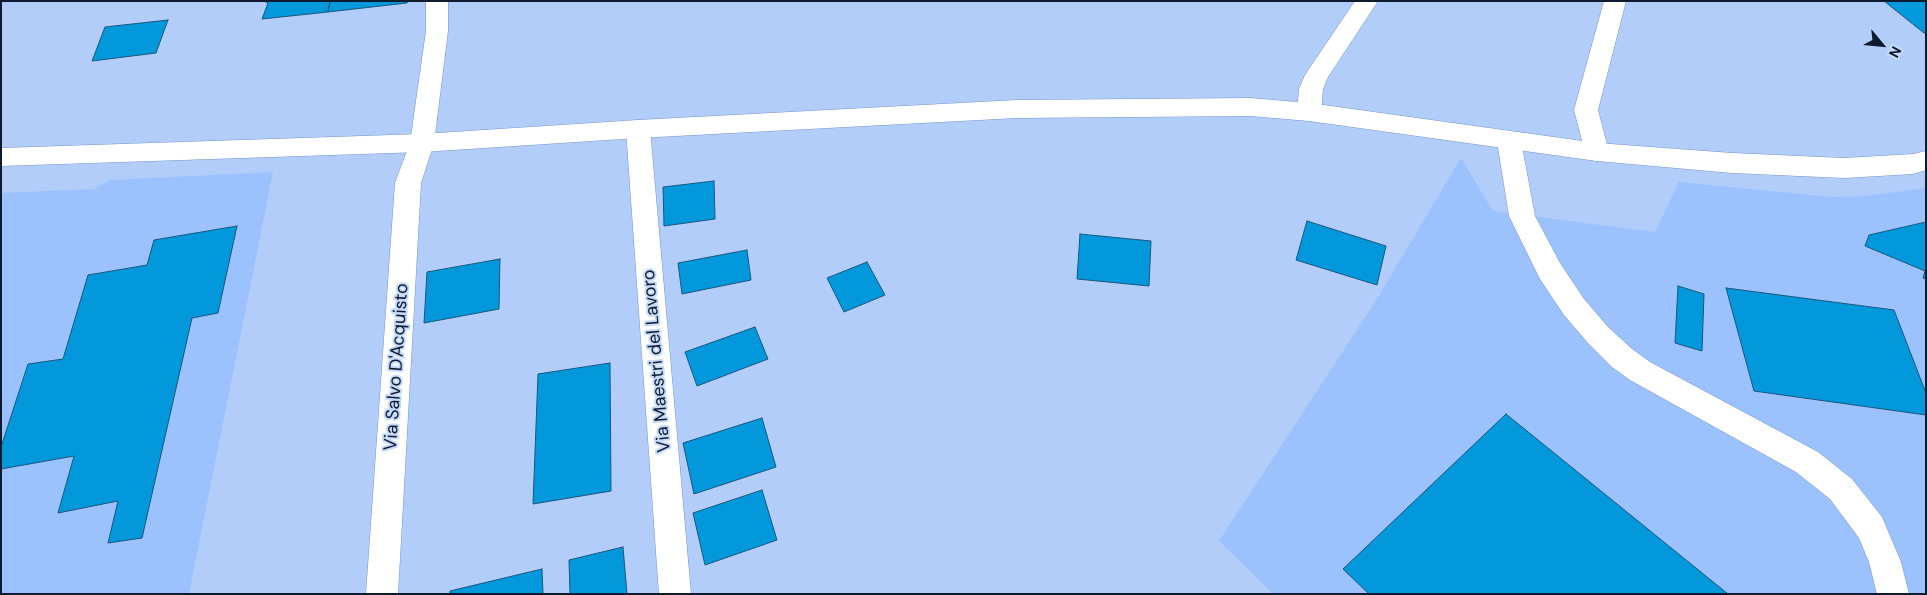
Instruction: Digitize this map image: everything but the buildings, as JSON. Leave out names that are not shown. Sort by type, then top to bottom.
[{"type":"main road","name":"Via Salvo D'Acquisto","points":[[382,594],[408,183],[422,143],[436,31],[437,1]]},
{"type":"main road","points":[[1309,112],[1311,88],[1317,75],[1367,1]]},
{"type":"main road","points":[[1597,152],[1586,110],[1615,1]]},
{"type":"main road","points":[[1,157],[422,143],[638,129],[1017,109],[1250,107],[1309,112],[1597,152],[1732,163],[1844,168],[1913,164],[1926,160]]},
{"type":"main road","name":"Via Maestri del Lavoro","points":[[638,129],[676,594]]},
{"type":"main road","points":[[1509,141],[1522,216],[1550,272],[1574,307],[1598,335],[1622,358],[1640,371],[1807,462],[1840,489],[1872,528],[1885,562],[1893,594]]},
{"type":"shaded area","points":[[1461,158],[1493,211],[1655,232],[1679,182],[1832,197],[1865,196],[1926,188],[1926,594],[1273,594],[1219,541],[1375,302]]},
{"type":"shaded area","points":[[273,172],[189,594],[1,594],[1,193],[94,189],[110,180]]}]
